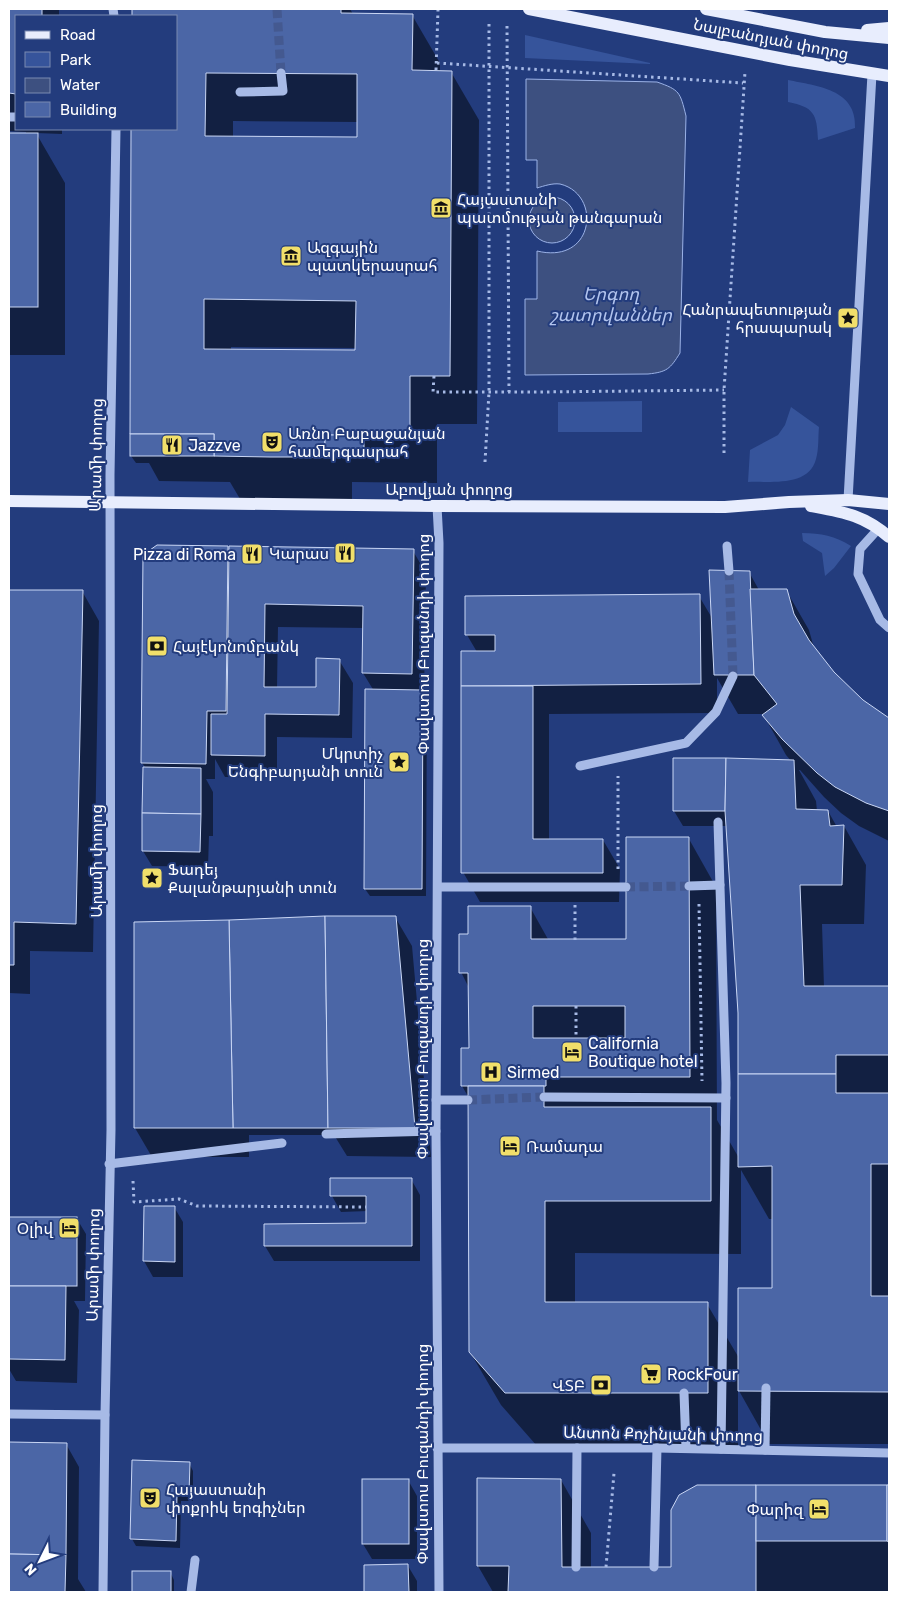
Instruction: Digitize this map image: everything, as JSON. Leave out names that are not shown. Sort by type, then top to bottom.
[{"type":"main road","name":"Նալբանդյան փողոց","points":[[530,9],[790,60],[889,76]]},
{"type":"main road","name":"Նալբանդյան փողոց","points":[[706,9],[825,32],[889,38]]},
{"type":"main road","points":[[825,32],[889,28]]},
{"type":"main road","name":"Աբովյան փողոց","points":[[9,501],[725,507],[848,500],[889,504]]},
{"type":"main road","points":[[789,502],[852,514],[879,528],[889,537]]},
{"type":"street","points":[[240,92],[283,91],[281,73]]},
{"type":"street","points":[[848,500],[872,74]]},
{"type":"street","name":"Արամի փողոց","points":[[103,1592],[111,1130],[111,501],[116,130]]},
{"type":"street","name":"Փավստոս Բուզանդի փողոց","points":[[437,506],[439,543],[436,1130],[439,1592]]},
{"type":"street","points":[[879,528],[860,549],[858,574],[880,620],[889,628]]},
{"type":"street","points":[[727,546],[729,571]]},
{"type":"street","points":[[580,766],[686,742],[716,712],[733,676]]},
{"type":"street","points":[[718,822],[726,1098],[722,1449]]},
{"type":"street","points":[[689,886],[720,889]]},
{"type":"street","points":[[438,887],[622,887]]},
{"type":"street","points":[[544,1097],[726,1098]]},
{"type":"street","points":[[436,1100],[468,1100]]},
{"type":"street","points":[[326,1134],[436,1130]]},
{"type":"street","points":[[109,1164],[282,1143]]},
{"type":"street","points":[[765,1450],[766,1388]]},
{"type":"street","points":[[684,1393],[686,1448]]},
{"type":"street","points":[[9,1414],[105,1415]]},
{"type":"street","name":"Անտոն Քոչինյանի փողոց","points":[[437,1448],[686,1448],[889,1452]]},
{"type":"street","points":[[576,1567],[577,1448]]},
{"type":"street","points":[[654,1567],[657,1448]]},
{"type":"street","points":[[191,1592],[195,1560]]},
{"type":"path","points":[[436,70],[438,10]]},
{"type":"path","points":[[485,462],[489,392],[489,22]]},
{"type":"path","points":[[507,26],[509,392]]},
{"type":"path","points":[[437,63],[743,83]]},
{"type":"path","points":[[724,453],[724,390],[745,70]]},
{"type":"path","points":[[434,376],[434,392],[724,390]]},
{"type":"path","points":[[618,757],[622,887]]},
{"type":"path","points":[[575,940],[576,887]]},
{"type":"path","points":[[702,1083],[698,893],[720,889]]},
{"type":"path","points":[[576,1006],[576,1038]]},
{"type":"path","points":[[133,1180],[134,1202],[180,1199],[197,1206],[366,1207]]},
{"type":"path","points":[[606,1567],[614,1473]]},
{"type":"green space","points":[[525,35],[650,63],[650,64],[525,58]]},
{"type":"green space","points":[[788,80],[822,88],[842,97],[854,115],[855,128],[818,140],[817,124],[809,109],[788,102]]},
{"type":"green space","points":[[642,401],[642,432],[558,432],[558,402]]},
{"type":"green space","points":[[791,407],[819,427],[817,455],[812,468],[806,474],[788,481],[748,482],[750,450],[778,435],[785,425]]},
{"type":"green space","points":[[802,533],[828,536],[851,546],[834,568],[825,576],[822,553],[803,541]]},
{"type":"water","name":"Երգող շատրվաններ","points":[[526,79],[657,82],[675,90],[680,97],[686,116],[680,353],[664,371],[648,374],[525,375],[525,299],[537,299],[537,251],[556,253],[571,248],[581,239],[586,226],[586,213],[582,201],[573,190],[560,184],[537,188],[537,160],[526,160]]},
{"type":"water","points":[[557,197],[561,198],[571,207],[574,211],[574,229],[565,239],[557,243],[547,243],[539,239],[530,229],[529,215],[533,207],[543,198]]},
{"type":"building","points":[[9,9],[42,9],[42,15],[15,15],[15,94],[9,93]]},
{"type":"building","name":"Ազգային պատկերասրահ","points":[[132,9],[341,9],[341,13],[413,14],[412,70],[452,71],[450,376],[410,376],[410,436],[325,435],[325,457],[270,457],[214,456],[214,434],[130,434],[131,130],[178,130],[178,15],[132,15]],"holes":[[[206,73],[357,74],[357,137],[205,136]],[[204,299],[356,301],[355,350],[204,349]]]},
{"type":"building","points":[[9,133],[38,133],[38,307],[9,307]]},
{"type":"building","name":"Jazzve","points":[[130,434],[214,434],[214,456],[130,456]]},
{"type":"building","points":[[325,435],[364,435],[364,455],[325,455]]},
{"type":"building","points":[[157,545],[228,546],[226,711],[207,711],[206,764],[141,763],[143,555]]},
{"type":"building","points":[[229,546],[414,549],[412,674],[362,673],[363,606],[265,604],[264,687],[316,687],[316,658],[340,659],[339,715],[265,714],[265,756],[211,755],[211,714],[227,714]]},
{"type":"building","points":[[709,570],[750,571],[754,675],[714,675]]},
{"type":"building","points":[[750,589],[787,589],[794,614],[809,640],[834,672],[863,700],[889,718],[889,811],[866,803],[835,787],[817,773],[782,739],[762,715],[777,704],[754,675]]},
{"type":"building","points":[[9,590],[83,590],[76,924],[14,922],[14,965],[9,965]]},
{"type":"building","points":[[700,594],[701,684],[461,686],[461,651],[495,651],[495,635],[465,635],[465,596]]},
{"type":"building","points":[[461,686],[533,686],[533,839],[603,839],[603,873],[461,873]]},
{"type":"building","points":[[365,689],[423,690],[422,889],[364,889]]},
{"type":"building","points":[[673,758],[726,758],[725,811],[673,811]]},
{"type":"building","points":[[726,758],[794,760],[796,809],[828,810],[830,826],[844,825],[842,885],[800,885],[804,986],[889,986],[889,1055],[836,1055],[836,1074],[738,1074],[738,1013],[725,811]]},
{"type":"building","points":[[143,767],[201,768],[201,814],[142,813]]},
{"type":"building","points":[[142,813],[201,814],[200,852],[142,851]]},
{"type":"building","points":[[626,837],[689,837],[690,1077],[546,1077],[546,1086],[461,1086],[461,1048],[469,1048],[468,973],[459,973],[459,934],[468,934],[468,906],[531,906],[531,939],[626,939]],"holes":[[[533,1006],[625,1006],[625,1038],[533,1038]]]},
{"type":"building","points":[[325,916],[328,1128],[233,1128],[229,920]]},
{"type":"building","points":[[325,916],[396,916],[415,1128],[328,1128]]},
{"type":"building","points":[[229,920],[233,1128],[134,1128],[134,922]]},
{"type":"building","points":[[738,1074],[836,1074],[836,1093],[889,1093],[889,1164],[871,1164],[871,1296],[889,1296],[889,1392],[738,1391],[738,1288],[772,1288],[772,1166],[738,1167]]},
{"type":"building","points":[[468,1086],[544,1086],[544,1107],[711,1107],[711,1201],[545,1201],[545,1302],[708,1302],[708,1393],[505,1393],[469,1352]]},
{"type":"building","points":[[330,1178],[412,1178],[412,1246],[264,1246],[264,1224],[366,1223],[366,1196],[330,1196]]},
{"type":"building","points":[[144,1206],[175,1206],[175,1262],[143,1261]]},
{"type":"building","points":[[9,1217],[77,1217],[77,1286],[9,1286]]},
{"type":"building","points":[[9,1286],[66,1286],[65,1360],[9,1359]]},
{"type":"building","points":[[9,1442],[67,1443],[66,1555],[9,1554]]},
{"type":"building","points":[[132,1460],[190,1462],[189,1494],[177,1494],[176,1541],[130,1539]]},
{"type":"building","points":[[477,1478],[561,1479],[562,1567],[671,1567],[671,1510],[679,1495],[697,1485],[756,1485],[756,1592],[508,1592],[509,1566],[477,1566]]},
{"type":"building","points":[[362,1479],[409,1479],[409,1544],[362,1544]]},
{"type":"building","points":[[756,1485],[887,1485],[887,1541],[756,1541]]},
{"type":"building","points":[[887,1485],[889,1485],[889,1542],[887,1541]]},
{"type":"building","points":[[9,1554],[66,1555],[65,1592],[9,1592]]},
{"type":"building","points":[[408,1564],[409,1592],[364,1592],[364,1565]]},
{"type":"building","points":[[132,1571],[171,1571],[171,1592],[132,1592]]},
{"type":"tunnel","points":[[277,9],[281,73]]},
{"type":"tunnel","points":[[729,571],[733,676]]},
{"type":"tunnel","points":[[626,887],[689,886]]},
{"type":"tunnel","points":[[468,1100],[544,1097]]},
{"type":"place","name":"Հայաստանի պատմության թանգարան","points":[[441,208]]},
{"type":"place","name":"Ազգային պատկերասրահ","points":[[291,256]]},
{"type":"place","name":"Հանրապետության հրապարակ","points":[[848,318]]},
{"type":"place","name":"Առնո Բաբաջանյան համերգասրահ","points":[[272,442]]},
{"type":"place","name":"Jazzve","points":[[172,445]]},
{"type":"place","name":"Կարաս","points":[[345,553]]},
{"type":"place","name":"Pizza di Roma","points":[[252,554]]},
{"type":"place","name":"Հայէկոնոմբանկ","points":[[157,646]]},
{"type":"place","name":"Մկրտիչ Ենգիբարյանի տուն","points":[[399,762]]},
{"type":"place","name":"Ֆադեյ Քալանթարյանի տուն","points":[[152,878]]},
{"type":"place","name":"California Boutique hotel","points":[[572,1052]]},
{"type":"place","name":"Sirmed","points":[[491,1072]]},
{"type":"place","name":"Ռամադա","points":[[510,1146]]},
{"type":"place","name":"Օլիվ","points":[[69,1228]]},
{"type":"place","name":"RockFour","points":[[651,1374]]},
{"type":"place","name":"ՎՏԲ","points":[[601,1385]]},
{"type":"place","name":"Հայաստանի փոքրիկ երգիչներ","points":[[150,1498]]},
{"type":"place","name":"Փարիզ","points":[[819,1509]]}]
